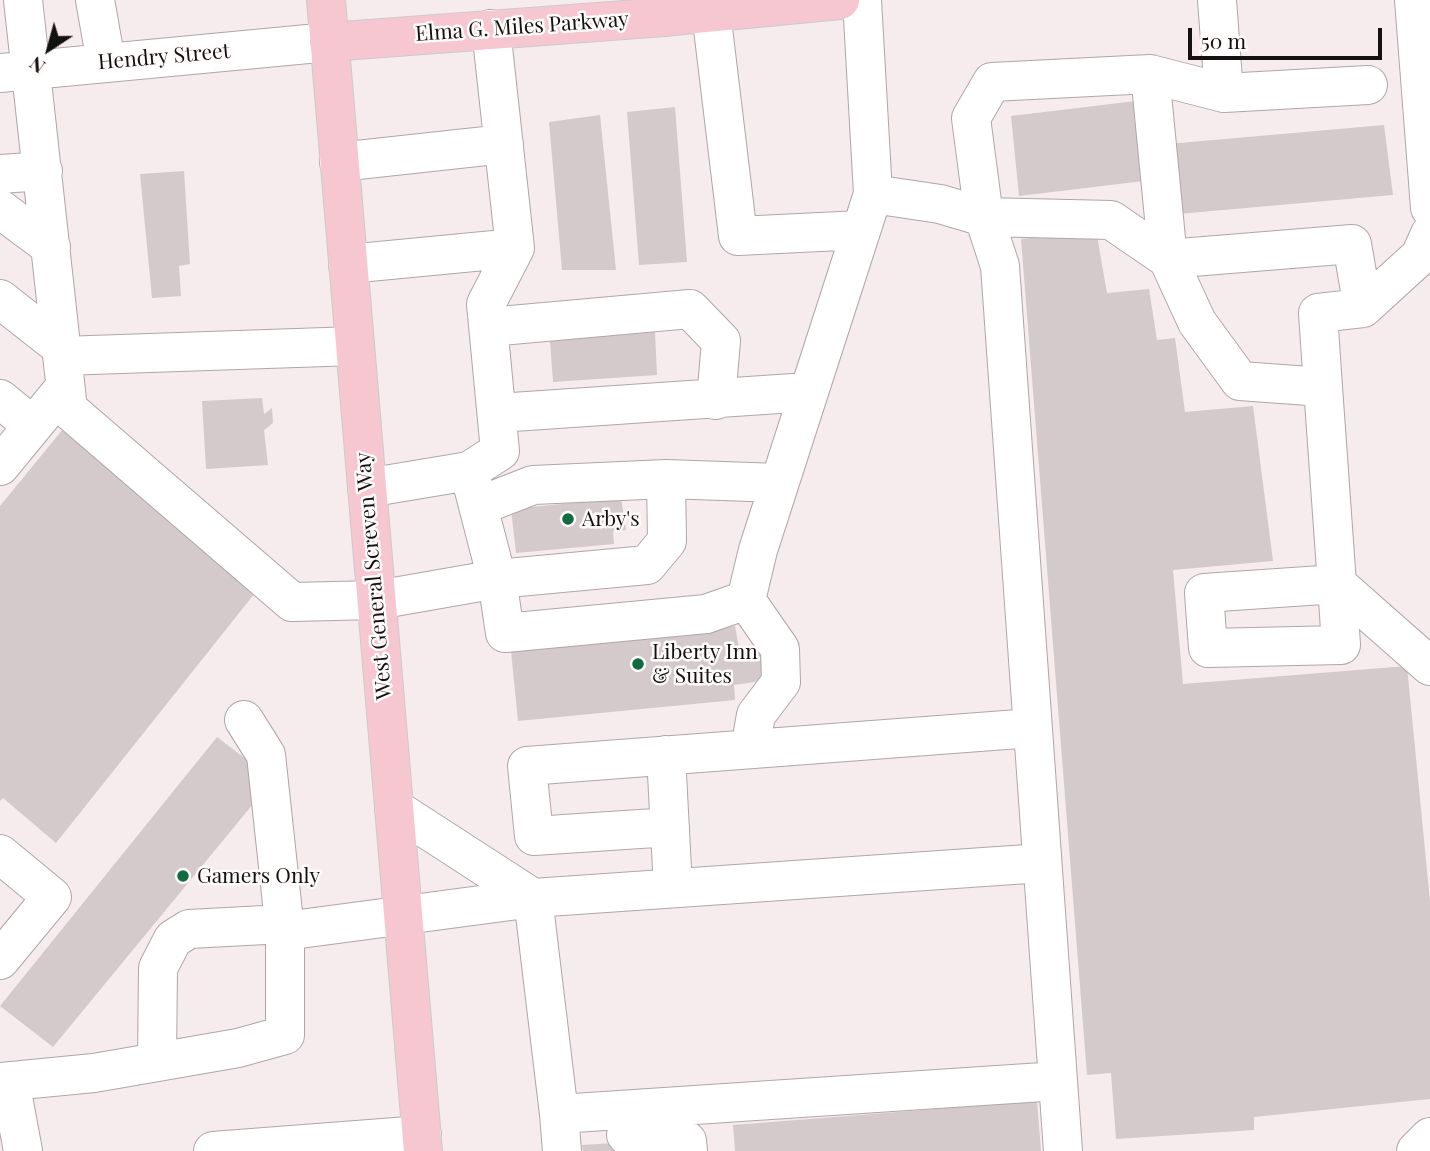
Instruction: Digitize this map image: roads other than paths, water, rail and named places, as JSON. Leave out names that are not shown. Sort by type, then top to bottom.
[{"type":"main road","name":"West General Screven Way","points":[[326,0],[423,1143]]},
{"type":"main road","name":"Elma G. Miles Parkway","points":[[329,41],[840,0]]},
{"type":"street","points":[[23,0],[16,71],[43,171],[68,409],[292,602],[377,600],[496,579],[647,565],[667,541],[666,480]]},
{"type":"street","points":[[95,0],[106,62]]},
{"type":"street","points":[[746,600],[779,483],[873,194],[862,0]]},
{"type":"street","points":[[1217,0],[1224,93]]},
{"type":"street","points":[[711,12],[738,236],[861,230]]},
{"type":"street","points":[[1420,16],[1430,208]]},
{"type":"street","points":[[491,29],[514,248],[486,304],[498,413],[483,476],[505,633],[706,614],[746,600]]},
{"type":"street","name":"Hendry Street","points":[[16,71],[329,41]]},
{"type":"street","points":[[1150,74],[1168,259],[1197,322],[1240,382],[1324,387]]},
{"type":"street","points":[[1063,1151],[1000,266],[984,217],[971,118],[992,82],[1150,74],[1224,93],[1368,85]]},
{"type":"street","points":[[339,162],[504,144]]},
{"type":"street","points":[[0,174],[43,171]]},
{"type":"street","points":[[873,194],[940,204],[984,217],[1111,220],[1168,259],[1352,244],[1363,308]]},
{"type":"street","points":[[0,209],[51,247]]},
{"type":"street","points":[[1428,241],[1420,256],[1363,308],[1318,313],[1337,584],[1430,666]]},
{"type":"street","points":[[348,264],[514,248]]},
{"type":"street","points":[[0,299],[63,363],[355,346]]},
{"type":"street","points":[[489,327],[690,309],[721,341],[716,400]]},
{"type":"street","points":[[0,466],[33,426],[63,363]]},
{"type":"street","points":[[498,413],[808,392]]},
{"type":"street","points":[[0,399],[33,426]]},
{"type":"street","points":[[367,488],[483,476],[533,485],[666,480],[779,483]]},
{"type":"street","points":[[483,476],[533,485]]},
{"type":"street","points":[[647,565],[652,618]]},
{"type":"street","points":[[746,600],[780,649],[781,682],[756,715],[750,749]]},
{"type":"street","points":[[23,1151],[5,1082],[94,1073],[238,1048],[285,1035],[285,927],[266,755],[244,720]]},
{"type":"street","points":[[670,827],[534,836],[527,766],[1032,729]]},
{"type":"street","points":[[666,755],[673,888]]},
{"type":"street","points":[[394,808],[533,898]]},
{"type":"street","points":[[0,854],[52,897],[0,960]]},
{"type":"street","points":[[157,1062],[158,968],[173,939],[189,929],[285,927],[403,916],[533,898],[1042,863]]},
{"type":"street","points":[[533,898],[561,1135]]},
{"type":"street","points":[[561,1135],[706,1104],[1058,1081]]},
{"type":"street","points":[[706,1104],[711,1151]]},
{"type":"street","points":[[561,1135],[675,1132],[687,1141],[688,1151]]},
{"type":"street","points":[[1416,1151],[1430,1137]]},
{"type":"street","points":[[214,1151],[423,1143]]},
{"type":"place","name":"Arby's","points":[[568,519]]},
{"type":"place","name":"Liberty Inn & Suites","points":[[638,664]]},
{"type":"place","name":"Gamers Only","points":[[183,876]]}]
